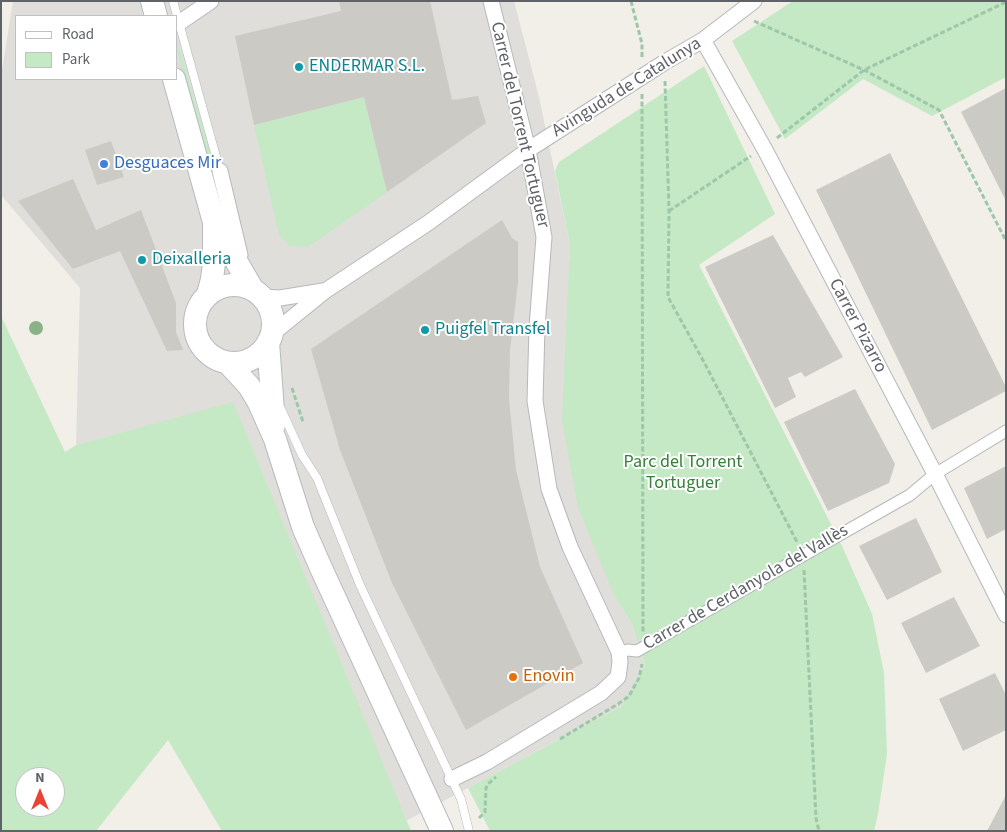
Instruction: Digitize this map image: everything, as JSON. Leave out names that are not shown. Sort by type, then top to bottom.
[{"type":"main road","points":[[152,1],[156,15]]},
{"type":"main road","points":[[174,80],[214,222],[254,289],[272,314],[273,322],[270,338],[275,439]]},
{"type":"main road","points":[[208,295],[214,263],[214,222]]},
{"type":"main road","points":[[254,289],[238,286],[224,287],[208,295],[199,306],[196,314],[195,334],[203,349],[214,358],[228,363],[250,360],[260,352],[270,338]]},
{"type":"main road","points":[[228,363],[249,386],[259,403],[275,439],[297,510],[321,568],[442,831]]},
{"type":"street","points":[[179,23],[211,1]]},
{"type":"street","name":"Carrer del Torrent Tortuguer","points":[[491,1],[528,150],[544,237],[537,327],[535,401],[549,489],[570,547],[619,652]]},
{"type":"street","name":"Avinguda de Catalunya","points":[[270,338],[325,291],[428,223],[528,150],[665,62],[703,40],[754,1]]},
{"type":"street","name":"Carrer Pizarro","points":[[703,40],[764,148],[935,474],[1006,615]]},
{"type":"street","points":[[220,171],[236,240],[254,289]]},
{"type":"street","name":"Avinguda de Catalunya","points":[[254,289],[280,298],[325,291]]},
{"type":"street","name":"Carrer de Cerdanyola del Vallès","points":[[452,779],[487,762],[601,693],[618,678],[619,652],[637,651],[643,648],[910,495],[935,474],[1006,431]]},
{"type":"lane","points":[[173,1],[177,15]]},
{"type":"lane","points":[[178,19],[220,171]]},
{"type":"lane","points":[[272,389],[302,455],[317,478],[360,585],[462,799],[469,831]]},
{"type":"path","points":[[552,744],[629,696],[639,678],[642,661],[642,44],[631,1]]},
{"type":"path","points":[[669,211],[764,148],[864,70],[1006,2]]},
{"type":"path","points":[[738,14],[864,70],[939,110],[1006,241]]},
{"type":"path","points":[[665,62],[669,211],[668,297],[704,362],[804,555],[816,818],[819,831]]},
{"type":"path","points":[[477,820],[485,812],[484,792],[488,784],[503,773]]},
{"type":"shaded area","points":[[13,1],[514,1],[539,97],[570,245],[568,315],[615,597],[632,624],[645,665],[622,706],[406,821],[233,403],[76,445],[80,288],[1,195],[1,76]]},
{"type":"green space","points":[[793,1],[1005,1],[1006,77],[932,116],[863,79],[785,139],[732,41]]},
{"type":"green space","points":[[178,45],[217,175],[213,178],[178,55]]},
{"type":"green space","name":"Parc del Torrent Tortuguer","points":[[704,66],[775,214],[699,265],[842,546],[872,614],[884,673],[887,754],[874,831],[490,831],[468,788],[622,706],[645,665],[632,624],[615,597],[578,508],[562,420],[570,245],[555,171],[559,162]]},
{"type":"green space","points":[[364,97],[387,192],[308,247],[290,246],[279,235],[254,125]]},
{"type":"green space","points":[[1,316],[65,452],[76,445],[233,402],[411,831],[222,831],[168,740],[96,831],[1,831]]},
{"type":"building","points":[[339,1],[430,1],[452,100],[478,96],[486,123],[387,192],[364,97],[254,125],[235,36],[341,11]]},
{"type":"building","points":[[1006,88],[1006,201],[961,112]]},
{"type":"building","name":"Desguaces Mir","points":[[111,141],[124,177],[97,185],[85,150]]},
{"type":"building","points":[[890,153],[1006,387],[1006,391],[932,430],[816,190]]},
{"type":"building","name":"Deixalleria","points":[[73,179],[96,230],[141,210],[176,303],[176,332],[183,350],[167,351],[120,251],[73,269],[18,201]]},
{"type":"building","points":[[502,220],[512,238],[518,242],[518,282],[510,350],[509,399],[516,470],[540,567],[583,663],[466,730],[392,583],[340,450],[311,349]]},
{"type":"building","points":[[773,235],[843,357],[805,377],[801,372],[788,378],[796,397],[775,408],[705,267]]},
{"type":"building","points":[[855,389],[895,464],[889,483],[828,511],[784,422]]},
{"type":"building","points":[[1006,466],[1006,529],[987,539],[964,488]]},
{"type":"building","points":[[916,518],[942,572],[887,600],[859,546]]},
{"type":"building","points":[[954,597],[980,646],[926,673],[901,623]]},
{"type":"building","points":[[995,673],[1006,695],[1006,730],[963,751],[939,699]]},
{"type":"building","points":[[1006,795],[1006,831],[987,831]]},
{"type":"place","name":"ENDERMAR S.L.","points":[[299,67]]},
{"type":"place","name":"Desguaces Mir","points":[[104,164]]},
{"type":"place","name":"Deixalleria","points":[[142,260]]},
{"type":"place","name":"Puigfel Transfel","points":[[425,330]]},
{"type":"place","name":"Enovin","points":[[513,677]]}]
